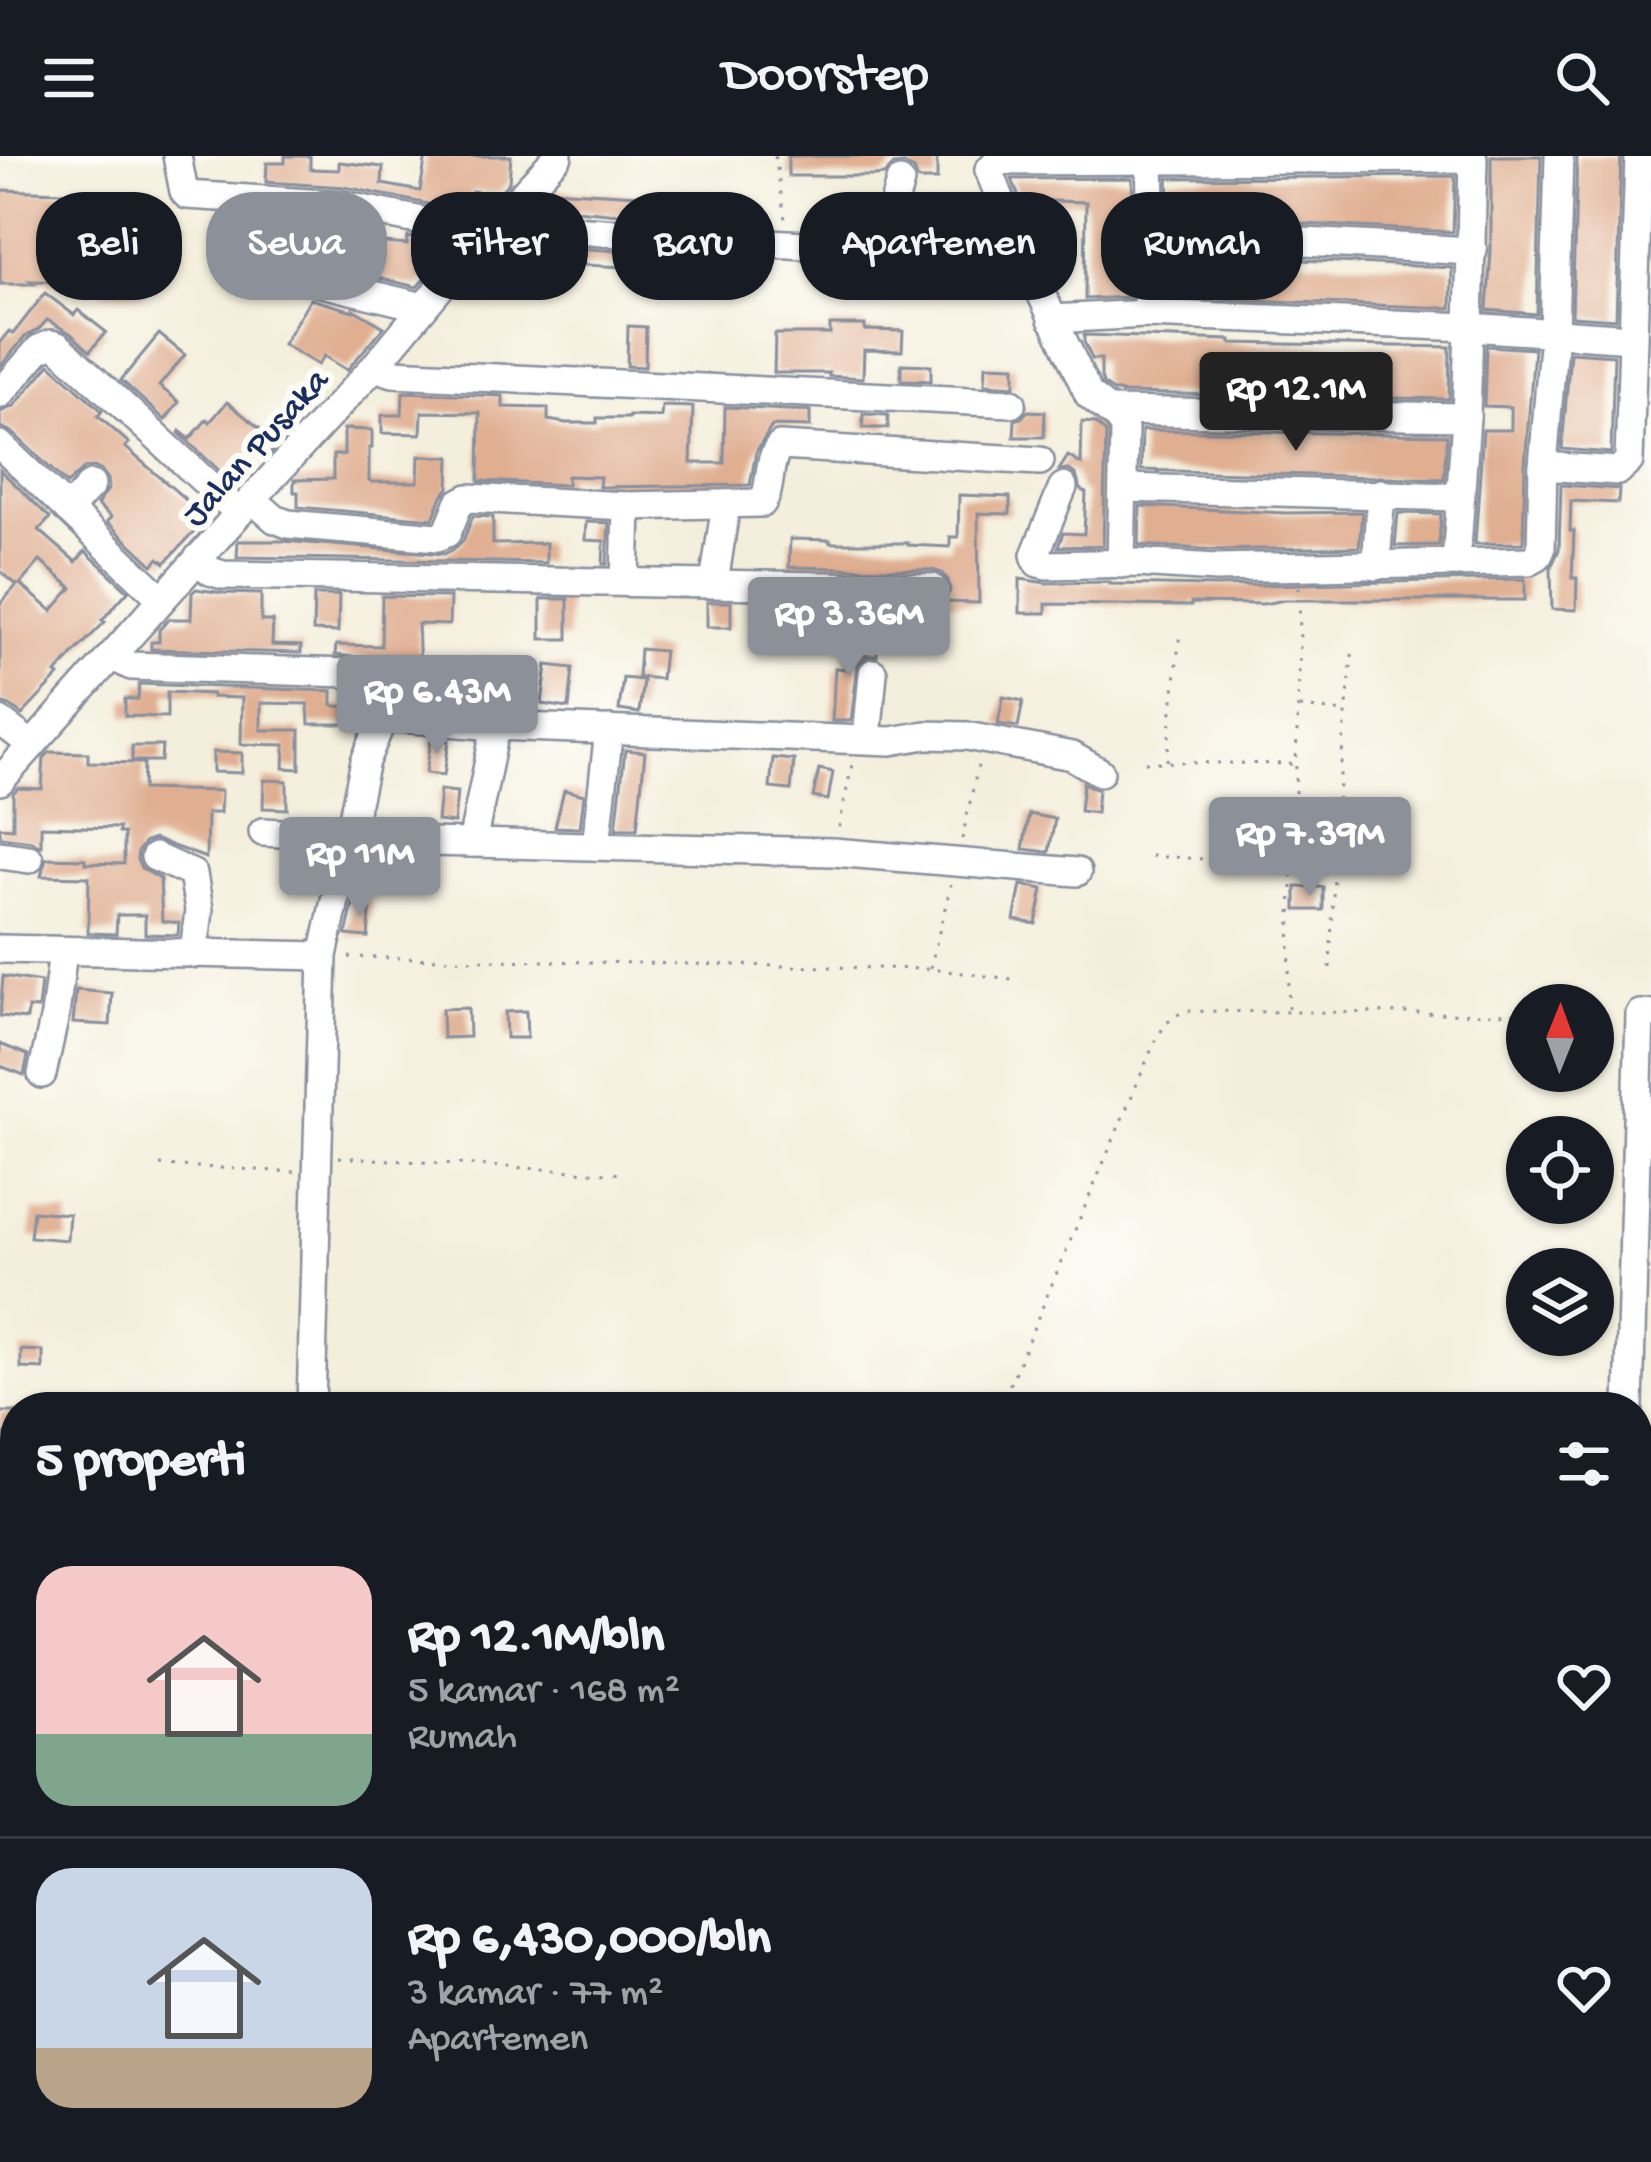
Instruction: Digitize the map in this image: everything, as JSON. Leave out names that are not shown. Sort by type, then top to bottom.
[{"type":"street","points":[[177,156],[184,193],[193,196],[342,206],[411,219]]},
{"type":"street","name":"Jalan Pusaka","points":[[525,192],[558,156]]},
{"type":"street","points":[[1063,487],[1035,555],[1038,563],[1056,567],[1376,566],[1529,561],[1538,556],[1554,332],[1558,156]]},
{"type":"street","points":[[1543,466],[1618,471],[1627,465],[1639,156]]},
{"type":"street","points":[[995,192],[989,170],[1002,160],[1473,157],[1466,417],[1456,563]]},
{"type":"street","points":[[1150,160],[1151,192]]},
{"type":"street","points":[[897,192],[900,182]]},
{"type":"street","points":[[588,229],[799,243]]},
{"type":"street","points":[[1303,242],[1472,251]]},
{"type":"street","points":[[387,298],[423,307]]},
{"type":"street","name":"Jalan Pusaka","points":[[0,781],[374,367],[429,300]]},
{"type":"street","points":[[1041,300],[1089,395],[1124,429],[1121,565]]},
{"type":"street","points":[[1146,314],[1147,300]]},
{"type":"street","points":[[1052,319],[1146,314],[1632,338]]},
{"type":"street","points":[[0,394],[40,349],[58,346],[245,506],[288,524],[438,537],[448,533],[459,503],[468,498],[627,506],[765,501],[773,453],[779,446],[1040,461]]},
{"type":"street","points":[[374,367],[393,373],[1012,403]]},
{"type":"street","points":[[1109,411],[1466,417]]},
{"type":"street","points":[[0,445],[162,599]]},
{"type":"street","points":[[68,510],[91,484]]},
{"type":"street","points":[[1123,488],[1460,497]]},
{"type":"street","points":[[1376,566],[1381,493]]},
{"type":"street","points":[[714,584],[726,505]]},
{"type":"street","points":[[626,582],[627,506]]},
{"type":"street","points":[[199,557],[210,571],[223,575],[932,588]]},
{"type":"street","points":[[111,656],[131,666],[382,678],[391,718]]},
{"type":"street","points":[[862,738],[873,673]]},
{"type":"street","points":[[0,721],[32,745]]},
{"type":"street","points":[[311,1392],[323,956],[364,761],[382,721],[891,741],[926,735],[967,736],[1072,756],[1100,772]]},
{"type":"street","points":[[472,843],[496,726]]},
{"type":"street","points":[[596,846],[609,730]]},
{"type":"street","points":[[263,832],[346,840],[833,852],[1077,872]]},
{"type":"street","points":[[0,855],[28,859]]},
{"type":"street","points":[[154,857],[193,874],[199,910],[194,954]]},
{"type":"street","points":[[0,949],[323,956]]},
{"type":"street","points":[[42,1074],[63,951]]},
{"type":"street","points":[[1629,1392],[1640,1014],[1651,1014]]},
{"type":"path","points":[[775,156],[787,243]]},
{"type":"path","points":[[1288,1013],[1298,567]]},
{"type":"path","points":[[1167,762],[1180,632]]},
{"type":"path","points":[[1330,968],[1337,806],[1353,646]]},
{"type":"path","points":[[1298,706],[1346,712]]},
{"type":"path","points":[[833,852],[862,738]]},
{"type":"path","points":[[1145,762],[1296,764]]},
{"type":"path","points":[[1295,805],[1337,806]]},
{"type":"path","points":[[1151,856],[1293,864]]},
{"type":"path","points":[[323,956],[930,969],[1012,980]]},
{"type":"path","points":[[1006,1392],[1153,1046],[1173,1016],[1186,1011],[1506,1013]]},
{"type":"path","points":[[160,1166],[318,1164],[625,1174]]},
{"type":"building","points":[[285,156],[310,156],[310,169],[339,170],[339,162],[383,167],[382,184],[420,191],[426,156],[511,156],[509,182],[500,192],[411,192],[411,200],[387,192],[266,182],[267,163],[285,163]]},
{"type":"building","points":[[788,156],[937,156],[937,180],[918,180],[904,164],[894,165],[884,175],[788,176]]},
{"type":"building","points":[[1491,156],[1541,156],[1537,314],[1487,310]]},
{"type":"building","points":[[1577,156],[1621,156],[1616,319],[1572,316]]},
{"type":"building","points":[[1455,176],[1453,232],[1303,224],[1303,192],[1169,192],[1168,178]]},
{"type":"building","points":[[1132,178],[1132,192],[1101,192],[1101,298],[1085,299],[1086,202],[1077,202],[1077,192],[1017,192],[1012,179]]},
{"type":"building","points":[[0,190],[62,192],[36,192],[36,281],[0,284]]},
{"type":"building","points":[[588,192],[612,194],[612,213],[588,211]]},
{"type":"building","points":[[411,237],[411,286],[387,280],[387,243],[407,245]]},
{"type":"building","points":[[588,249],[612,251],[612,266],[588,265]]},
{"type":"building","points":[[1303,260],[1452,268],[1451,308],[1243,300],[1303,300]]},
{"type":"building","points":[[40,300],[54,300],[74,315],[78,310],[106,332],[90,351],[47,320],[0,367],[0,342],[9,331],[13,334]]},
{"type":"building","points":[[309,300],[353,309],[384,327],[347,370],[324,356],[318,365],[283,344]]},
{"type":"building","points":[[830,325],[903,331],[902,351],[864,350],[863,378],[774,373],[775,334],[830,334]]},
{"type":"building","points":[[628,326],[646,327],[645,367],[627,366]]},
{"type":"building","points":[[159,334],[185,355],[159,386],[179,402],[165,420],[121,380]]},
{"type":"building","points":[[1084,335],[1450,347],[1449,399],[1122,393],[1103,384],[1101,359],[1092,359]]},
{"type":"building","points":[[1486,346],[1534,349],[1523,543],[1475,544],[1483,430],[1511,430],[1511,407],[1484,406]]},
{"type":"building","points":[[1570,352],[1614,355],[1611,453],[1562,449]]},
{"type":"building","points":[[50,364],[102,411],[98,416],[129,443],[125,447],[207,518],[165,563],[159,558],[153,565],[107,522],[111,517],[97,505],[109,488],[102,471],[85,468],[67,484],[12,432],[0,427],[0,412],[14,406]]},
{"type":"building","points":[[901,364],[931,365],[931,381],[901,380]]},
{"type":"building","points":[[986,365],[1015,366],[1015,386],[985,384]]},
{"type":"building","points":[[403,392],[503,396],[503,407],[548,408],[548,420],[566,423],[661,417],[662,406],[693,407],[691,463],[724,463],[725,407],[810,411],[810,427],[772,426],[756,452],[750,485],[599,487],[600,477],[567,476],[567,485],[479,481],[480,413],[422,412],[421,434],[382,433],[382,415],[402,415]]},
{"type":"building","points":[[227,402],[279,444],[267,457],[255,447],[232,472],[228,469],[223,474],[179,433],[190,439]]},
{"type":"building","points":[[1028,411],[1045,412],[1044,437],[1014,437],[1015,420]]},
{"type":"building","points":[[863,414],[888,415],[888,428],[863,428]]},
{"type":"building","points":[[1082,422],[1095,423],[1106,433],[1103,546],[1058,547],[1063,533],[1084,534],[1086,493],[1076,475],[1059,470],[1068,456],[1081,464]]},
{"type":"building","points":[[344,429],[372,430],[371,482],[418,482],[419,456],[450,457],[449,488],[433,519],[298,507],[294,480],[333,479],[333,455],[344,455]]},
{"type":"building","points":[[1142,430],[1447,435],[1444,479],[1141,470]]},
{"type":"building","points":[[0,470],[50,518],[39,530],[76,562],[85,551],[128,591],[22,715],[0,703],[0,604],[17,585],[0,571]],"holes":[[[40,561],[72,588],[52,611],[20,584]]]},
{"type":"building","points":[[1561,485],[1619,489],[1618,503],[1571,501],[1576,610],[1552,609],[1551,567],[1559,550]]},
{"type":"building","points":[[959,495],[1010,497],[1010,514],[978,513],[979,603],[944,602],[950,590],[948,580],[933,570],[789,567],[790,539],[950,547],[950,537],[958,537]]},
{"type":"building","points":[[1140,506],[1362,512],[1359,547],[1216,550],[1139,545]]},
{"type":"building","points":[[1398,513],[1441,514],[1439,545],[1395,546]]},
{"type":"building","points":[[473,516],[493,517],[493,544],[546,543],[546,563],[237,557],[238,541],[444,554],[463,541]]},
{"type":"building","points":[[586,522],[609,523],[607,564],[603,564],[604,541],[585,540]]},
{"type":"building","points":[[1020,579],[1216,586],[1525,579],[1525,600],[1046,604],[1046,613],[1020,613]]},
{"type":"building","points":[[196,589],[261,594],[261,621],[273,621],[272,645],[301,646],[301,653],[151,649],[151,642],[159,642],[159,630],[169,619],[191,619]]},
{"type":"building","points":[[314,595],[339,595],[338,632],[313,631]]},
{"type":"building","points":[[382,596],[450,597],[449,625],[418,624],[420,669],[399,670],[385,660],[335,655],[336,645],[381,646]]},
{"type":"building","points":[[541,599],[568,599],[568,639],[541,639]]},
{"type":"building","points":[[707,602],[731,602],[731,627],[707,627]]},
{"type":"building","points":[[776,603],[839,604],[838,631],[775,631]]},
{"type":"building","points":[[846,642],[877,643],[877,656],[867,656],[858,664],[851,721],[832,721],[835,668],[846,669]]},
{"type":"building","points":[[640,649],[664,651],[661,679],[638,677]]},
{"type":"building","points":[[482,658],[505,660],[503,708],[480,707]]},
{"type":"building","points":[[547,665],[573,668],[569,708],[542,704]]},
{"type":"building","points":[[623,678],[643,680],[639,713],[619,710]]},
{"type":"building","points":[[139,684],[332,691],[336,706],[371,707],[360,728],[309,724],[308,704],[261,703],[261,730],[300,730],[300,769],[284,768],[285,745],[241,744],[242,698],[167,692],[167,717],[125,716],[125,699],[138,699]]},
{"type":"building","points":[[1003,697],[1023,701],[1018,727],[998,724]]},
{"type":"building","points":[[431,739],[449,741],[444,775],[426,773]]},
{"type":"building","points":[[132,746],[162,746],[161,761],[132,761]]},
{"type":"building","points":[[625,750],[645,752],[637,829],[616,829]]},
{"type":"building","points":[[50,752],[88,753],[88,762],[144,763],[143,789],[221,791],[220,813],[207,813],[206,858],[154,839],[138,851],[141,868],[160,879],[162,921],[179,923],[178,935],[145,934],[145,915],[117,915],[116,934],[88,933],[89,877],[41,876],[46,858],[124,864],[124,833],[119,828],[41,826],[41,846],[0,837],[0,827],[13,828],[13,793],[18,788],[42,789],[44,758]]},
{"type":"building","points":[[213,752],[242,753],[242,773],[213,772]]},
{"type":"building","points":[[773,758],[794,760],[791,790],[770,788]]},
{"type":"building","points":[[819,769],[833,772],[828,800],[813,797]]},
{"type":"building","points":[[264,780],[287,781],[287,809],[263,808]]},
{"type":"building","points":[[1083,783],[1098,790],[1096,813],[1080,811]]},
{"type":"building","points":[[440,790],[457,792],[454,823],[437,821]]},
{"type":"building","points":[[564,790],[584,795],[580,828],[555,827]]},
{"type":"building","points":[[1029,814],[1055,819],[1049,852],[1023,849]]},
{"type":"building","points":[[1021,885],[1043,889],[1036,924],[1014,920]]},
{"type":"building","points":[[1296,887],[1323,887],[1323,910],[1296,910]]},
{"type":"building","points":[[354,899],[371,901],[368,937],[346,935]]},
{"type":"building","points":[[3,976],[41,982],[38,1009],[28,1008],[27,1019],[0,1016]]},
{"type":"building","points":[[76,990],[112,993],[110,1025],[73,1023]]},
{"type":"building","points":[[468,1008],[469,1037],[443,1038],[442,1009]]},
{"type":"building","points":[[526,1011],[527,1038],[506,1038],[505,1012]]},
{"type":"building","points":[[0,1044],[28,1055],[24,1075],[0,1066]]},
{"type":"building","points":[[33,1211],[69,1214],[67,1240],[30,1237]]},
{"type":"building","points":[[21,1350],[43,1351],[43,1369],[21,1368]]}]
